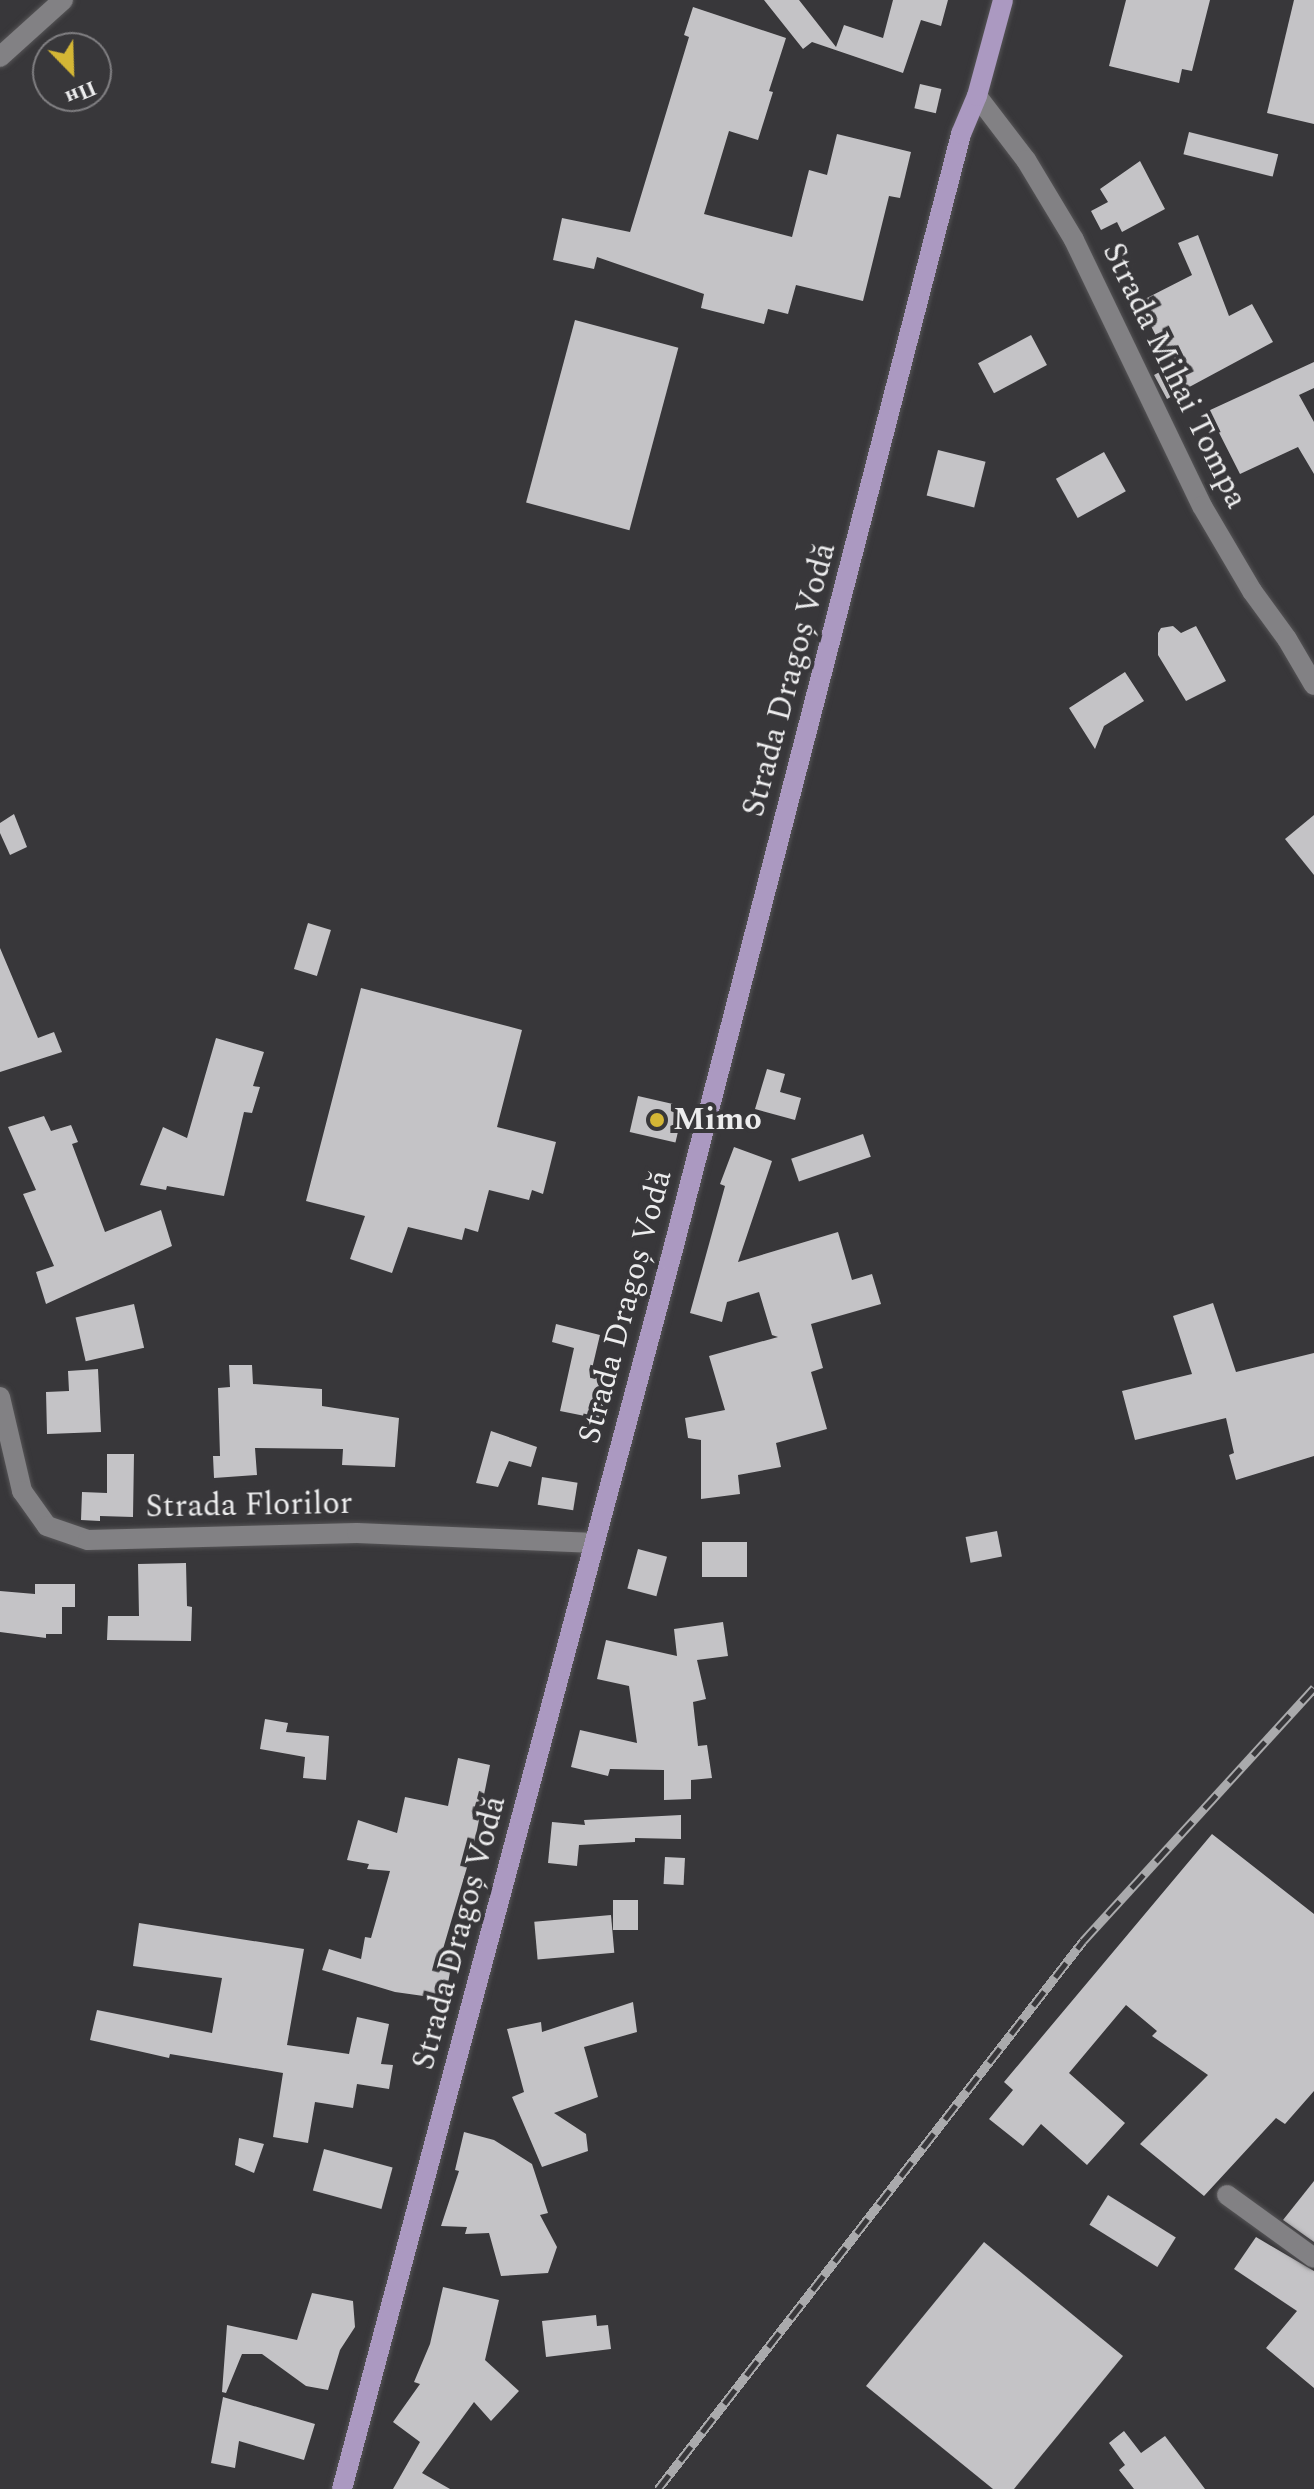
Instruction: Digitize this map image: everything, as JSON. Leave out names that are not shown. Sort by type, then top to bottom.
[{"type":"main road","name":"Strada Dragoș Vodă","points":[[342,2489],[670,1261],[961,134],[977,96],[1003,0]]},
{"type":"street","points":[[0,57],[63,0]]},
{"type":"street","name":"Strada Mihai Tompa","points":[[977,96],[1026,160],[1074,240],[1202,506],[1252,591],[1287,639],[1314,685]]},
{"type":"street","name":"Strada Florilor","points":[[0,1397],[22,1491],[47,1526],[88,1540],[357,1533],[594,1543]]},
{"type":"street","points":[[1227,2195],[1314,2258]]},
{"type":"building","points":[[764,0],[799,0],[836,47],[844,25],[883,38],[893,0],[948,0],[941,26],[921,20],[903,73],[812,42],[803,49]]},
{"type":"building","points":[[1126,0],[1210,0],[1192,71],[1182,69],[1179,83],[1109,66]]},
{"type":"building","points":[[1294,0],[1314,0],[1314,124],[1267,113]]},
{"type":"building","points":[[693,7],[786,38],[758,140],[729,131],[704,214],[792,237],[809,170],[827,175],[837,134],[911,152],[900,198],[889,196],[863,301],[796,285],[788,314],[768,309],[764,324],[701,308],[704,294],[597,257],[594,269],[553,260],[562,218],[630,232],[689,37],[684,35]]},
{"type":"building","points":[[920,84],[941,89],[936,113],[914,108]]},
{"type":"building","points":[[1189,132],[1278,154],[1273,177],[1183,154]]},
{"type":"building","points":[[1140,161],[1165,209],[1122,232],[1117,222],[1101,230],[1091,211],[1108,202],[1100,189]]},
{"type":"building","points":[[1198,235],[1229,316],[1252,304],[1273,342],[1167,399],[1154,375],[1171,366],[1139,302],[1192,275],[1178,243]]},
{"type":"building","points":[[575,320],[678,348],[629,530],[526,503]]},
{"type":"building","points":[[1031,335],[1047,365],[994,393],[978,363]]},
{"type":"building","points":[[1314,362],[1314,388],[1299,395],[1314,422],[1314,474],[1298,447],[1240,474],[1208,411]]},
{"type":"building","points":[[938,450],[986,462],[974,507],[927,496]]},
{"type":"building","points":[[1104,452],[1126,491],[1078,518],[1056,479]]},
{"type":"building","points":[[1173,626],[1181,633],[1196,626],[1226,681],[1186,701],[1158,655],[1158,633],[1161,628]]},
{"type":"building","points":[[1125,672],[1144,701],[1104,726],[1095,749],[1069,708]]},
{"type":"building","points":[[14,814],[27,847],[10,855],[0,833],[0,823]]},
{"type":"building","points":[[1314,815],[1314,875],[1285,839]]},
{"type":"building","points":[[308,923],[331,930],[317,976],[294,969]]},
{"type":"building","points":[[0,948],[38,1038],[54,1032],[62,1052],[0,1072]]},
{"type":"building","points":[[361,988],[522,1030],[497,1127],[556,1142],[543,1194],[532,1190],[529,1200],[489,1190],[478,1232],[465,1228],[462,1240],[408,1227],[392,1273],[350,1259],[365,1216],[306,1201]]},
{"type":"building","points":[[216,1038],[264,1052],[253,1086],[260,1087],[252,1113],[244,1112],[224,1196],[167,1186],[166,1190],[140,1185],[163,1127],[187,1138]]},
{"type":"building","points":[[767,1069],[785,1074],[780,1092],[801,1098],[795,1120],[755,1109]]},
{"type":"building","name":"Mimo","points":[[638,1096],[684,1107],[675,1143],[630,1132]]},
{"type":"building","points":[[44,1116],[51,1131],[71,1125],[78,1142],[72,1144],[105,1232],[161,1210],[172,1246],[46,1304],[36,1272],[54,1266],[23,1194],[36,1190],[8,1127]]},
{"type":"building","points":[[863,1134],[871,1157],[799,1181],[791,1159]]},
{"type":"building","points":[[734,1147],[772,1161],[738,1262],[838,1232],[852,1280],[872,1274],[881,1304],[811,1324],[823,1368],[811,1372],[827,1429],[776,1443],[781,1467],[738,1475],[740,1494],[701,1499],[701,1440],[688,1438],[685,1418],[725,1410],[709,1356],[778,1337],[772,1335],[759,1292],[727,1302],[722,1322],[690,1313],[725,1186],[720,1184]]},
{"type":"building","points":[[1213,1303],[1236,1372],[1314,1353],[1314,1456],[1236,1480],[1229,1455],[1234,1453],[1226,1418],[1135,1440],[1122,1391],[1192,1374],[1173,1316]]},
{"type":"building","points":[[134,1304],[144,1348],[86,1361],[76,1317]]},
{"type":"building","points":[[556,1324],[600,1335],[591,1373],[609,1377],[600,1419],[560,1411],[574,1348],[552,1342]]},
{"type":"building","points":[[229,1365],[252,1365],[253,1384],[322,1389],[322,1406],[399,1418],[395,1467],[342,1465],[343,1449],[255,1448],[257,1475],[214,1478],[213,1456],[220,1456],[218,1388],[230,1387]]},
{"type":"building","points":[[98,1369],[101,1432],[47,1434],[46,1392],[69,1391],[68,1371]]},
{"type":"building","points":[[491,1431],[537,1447],[531,1467],[509,1461],[498,1487],[476,1483]]},
{"type":"building","points":[[107,1454],[134,1454],[133,1517],[100,1516],[100,1521],[81,1520],[82,1492],[107,1493]]},
{"type":"building","points":[[542,1477],[578,1483],[573,1510],[538,1505]]},
{"type":"building","points":[[997,1531],[1002,1557],[971,1563],[966,1537]]},
{"type":"building","points":[[702,1542],[747,1542],[747,1577],[702,1577]]},
{"type":"building","points":[[638,1549],[667,1557],[656,1596],[627,1589]]},
{"type":"building","points":[[186,1563],[187,1606],[192,1607],[191,1641],[107,1640],[108,1616],[139,1616],[138,1564]]},
{"type":"building","points":[[35,1584],[75,1584],[75,1607],[62,1607],[62,1634],[46,1634],[46,1638],[0,1632],[0,1591],[35,1594]]},
{"type":"building","points":[[723,1622],[728,1656],[697,1660],[706,1699],[693,1702],[698,1746],[707,1745],[712,1778],[691,1780],[691,1799],[664,1800],[664,1770],[610,1769],[608,1776],[571,1767],[580,1730],[637,1743],[629,1686],[597,1679],[606,1640],[677,1656],[674,1629]]},
{"type":"building","points":[[265,1719],[288,1723],[286,1732],[329,1736],[326,1780],[303,1778],[305,1757],[260,1749]]},
{"type":"building","points":[[458,1758],[490,1765],[475,1840],[443,1949],[454,1951],[445,1999],[395,1992],[322,1970],[329,1949],[361,1959],[365,1937],[371,1938],[390,1871],[367,1869],[369,1864],[347,1860],[358,1820],[397,1833],[405,1797],[448,1806]]},
{"type":"building","points":[[681,1815],[681,1839],[635,1838],[635,1842],[579,1845],[577,1866],[548,1863],[552,1822],[585,1825],[584,1820]]},
{"type":"building","points":[[1212,1834],[1314,1914],[1314,2091],[1285,2124],[1276,2118],[1204,2196],[1140,2144],[1208,2075],[1152,2036],[1157,2031],[1126,2005],[1069,2073],[1125,2123],[1087,2165],[1041,2124],[1023,2146],[989,2119],[1013,2090],[1004,2082]]},
{"type":"building","points":[[665,1857],[685,1858],[684,1885],[664,1884]]},
{"type":"building","points":[[613,1900],[638,1900],[638,1930],[613,1930]]},
{"type":"building","points":[[611,1915],[614,1953],[538,1960],[534,1922]]},
{"type":"building","points":[[139,1923],[304,1949],[287,2045],[349,2054],[357,2017],[389,2024],[381,2064],[393,2065],[389,2089],[357,2084],[353,2108],[315,2102],[308,2143],[273,2137],[283,2073],[170,2054],[169,2058],[90,2040],[97,2010],[212,2033],[222,1978],[133,1966]]},
{"type":"building","points":[[633,2002],[637,2032],[584,2047],[598,2097],[554,2113],[586,2134],[588,2151],[542,2167],[512,2097],[524,2092],[507,2029],[541,2022],[542,2032]]},
{"type":"building","points":[[464,2132],[494,2140],[532,2164],[548,2213],[540,2215],[557,2247],[548,2273],[501,2276],[489,2233],[465,2234],[467,2227],[441,2226],[459,2171],[455,2170]]},
{"type":"building","points":[[239,2138],[264,2144],[254,2173],[235,2165]]},
{"type":"building","points":[[324,2149],[393,2167],[381,2209],[313,2191]]},
{"type":"building","points":[[1314,2181],[1314,2242],[1283,2220]]},
{"type":"building","points":[[1108,2195],[1176,2237],[1157,2267],[1089,2225]]},
{"type":"building","points":[[1256,2237],[1314,2271],[1314,2388],[1266,2348],[1297,2311],[1234,2269]]},
{"type":"building","points":[[984,2242],[1123,2356],[1014,2489],[993,2489],[866,2386]]},
{"type":"building","points":[[443,2287],[499,2300],[485,2360],[519,2391],[491,2421],[474,2402],[422,2473],[450,2489],[393,2489],[420,2442],[393,2422],[420,2384],[414,2382],[430,2344]]},
{"type":"building","points":[[312,2293],[353,2301],[355,2327],[340,2350],[328,2390],[306,2386],[262,2354],[242,2354],[226,2393],[222,2392],[227,2325],[297,2340]]},
{"type":"building","points":[[596,2315],[597,2326],[608,2325],[611,2349],[546,2357],[542,2321]]},
{"type":"building","points":[[223,2397],[315,2424],[304,2460],[239,2441],[235,2468],[211,2463]]},
{"type":"building","points":[[1124,2431],[1141,2453],[1165,2436],[1205,2489],[1134,2489],[1119,2470],[1125,2465],[1109,2443]]},
{"type":"railway","points":[[658,2489],[1083,1941],[1314,1688]]},
{"type":"place","name":"Mimo","points":[[657,1120]]}]
